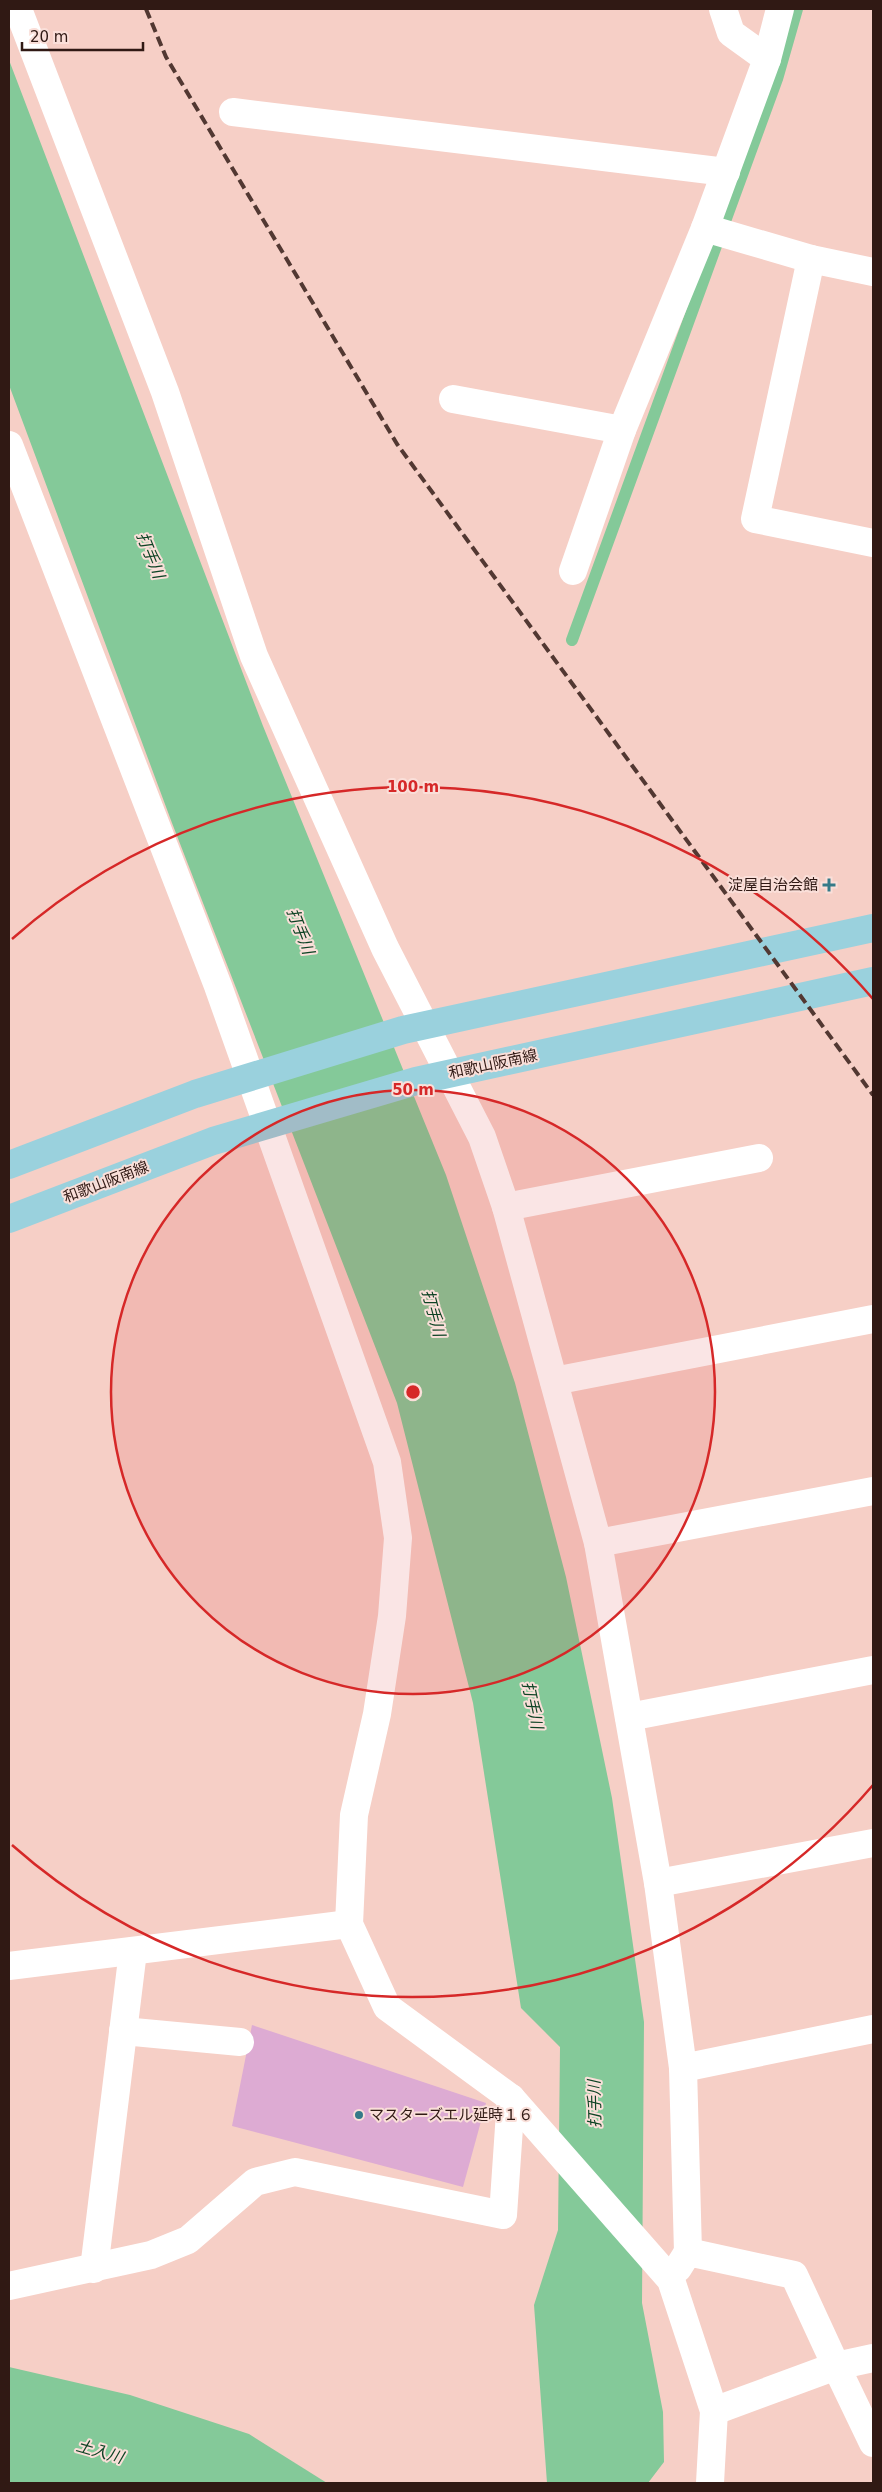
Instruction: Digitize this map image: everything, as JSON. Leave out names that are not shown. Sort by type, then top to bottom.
[{"type":"main road","points":[[9,1165],[195,1094],[403,1030],[873,928]]},
{"type":"main road","name":"和歌山阪南線","points":[[9,1219],[213,1141],[416,1081],[873,981]]},
{"type":"street","points":[[18,9],[165,392],[254,656],[385,948],[482,1137],[506,1207],[598,1543],[658,1883],[683,2068],[688,2252],[671,2280]]},
{"type":"street","points":[[723,9],[731,33],[767,59]]},
{"type":"street","points":[[573,571],[622,430],[706,228],[767,59],[780,9]]},
{"type":"street","points":[[233,112],[726,172]]},
{"type":"street","points":[[706,228],[811,259],[873,272]]},
{"type":"street","points":[[811,259],[755,519],[873,544]]},
{"type":"street","points":[[453,399],[622,430]]},
{"type":"street","points":[[9,445],[218,986],[387,1462],[398,1538],[392,1616],[376,1714],[354,1815],[349,1924],[387,2007],[511,2098],[671,2280],[714,2411],[710,2483]]},
{"type":"street","points":[[506,1207],[759,1158]]},
{"type":"street","points":[[554,1381],[873,1319]]},
{"type":"street","points":[[598,1543],[873,1491]]},
{"type":"street","points":[[629,1718],[873,1670]]},
{"type":"street","points":[[658,1883],[873,1843]]},
{"type":"street","points":[[9,1966],[349,1924]]},
{"type":"street","points":[[94,2269],[133,1951]]},
{"type":"street","points":[[683,2068],[873,2029]]},
{"type":"street","points":[[124,2031],[240,2042]]},
{"type":"street","points":[[9,2286],[94,2269],[151,2255],[188,2240],[255,2182],[295,2172],[503,2215],[511,2098]]},
{"type":"street","points":[[688,2252],[794,2275],[873,2443]]},
{"type":"street","points":[[714,2411],[836,2366],[873,2358]]},
{"type":"water","name":"打手川","points":[[9,60],[263,726],[446,1175],[515,1383],[566,1577],[612,1798],[644,2022],[642,2303],[663,2412],[664,2462],[648,2483],[547,2483],[534,2305],[558,2230],[560,2047],[521,2008],[473,1703],[397,1403],[172,823],[9,385]]},
{"type":"water","name":"土入川","points":[[9,2367],[130,2395],[249,2434],[327,2483],[9,2482]]},
{"type":"building","name":"マスターズエル延時１６","points":[[252,2025],[486,2103],[463,2187],[232,2126]]},
{"type":"waterway","points":[[572,640],[777,79],[797,9]]},
{"type":"railway","points":[[146,9],[166,57],[397,444],[873,1095]]},
{"type":"place","name":"淀屋自治会館","points":[[829,885]]},
{"type":"place","name":"マスターズエル延時１６","points":[[359,2115]]}]
